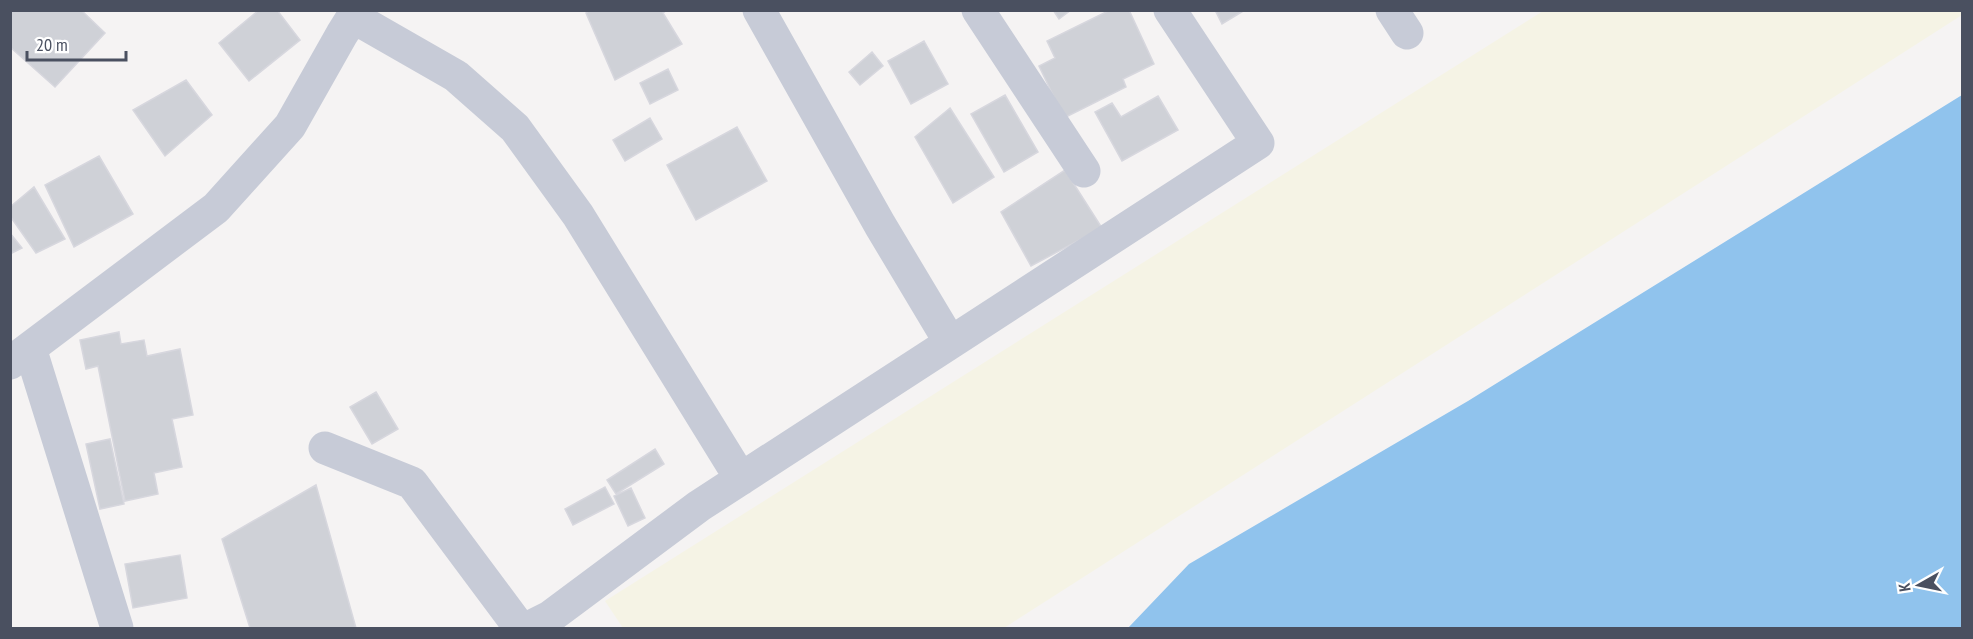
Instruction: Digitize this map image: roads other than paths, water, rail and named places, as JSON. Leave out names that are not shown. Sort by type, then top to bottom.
[{"type":"street","points":[[759,10],[880,225],[950,342]]},
{"type":"street","points":[[978,10],[1084,171]]},
{"type":"street","points":[[528,628],[550,617],[699,506],[741,478],[1258,143],[1170,10]]},
{"type":"street","points":[[117,628],[20,356],[216,208],[290,126],[355,14],[456,76],[515,128],[578,215],[741,478]]},
{"type":"street","points":[[325,448],[412,483],[520,628]]},
{"type":"water","points":[[1962,95],[1962,628],[1128,628],[1189,564],[1468,401]]}]
